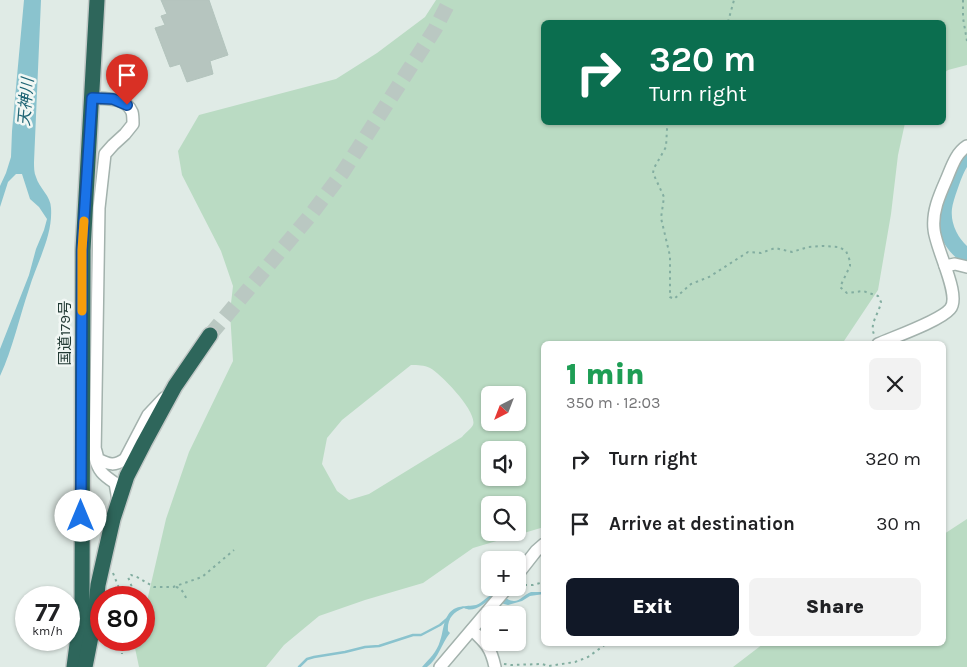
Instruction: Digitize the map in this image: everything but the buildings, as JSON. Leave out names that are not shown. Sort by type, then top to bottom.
[{"type":"highway","name":"国道179号","points":[[74,667],[82,607],[82,250],[97,0]]},
{"type":"highway","points":[[84,667],[95,616],[98,585],[118,500],[127,476],[175,386],[210,335]]},
{"type":"street","points":[[92,98],[113,99],[127,105],[132,112],[133,124],[104,154],[99,208],[94,446],[97,466],[103,474],[115,483],[118,500]]},
{"type":"street","points":[[884,341],[934,320],[951,309],[954,296],[935,239],[934,219],[936,206],[954,161],[958,153],[967,146]]},
{"type":"street","points":[[945,266],[955,264],[967,267]]},
{"type":"street","points":[[94,446],[98,459],[110,464],[119,464],[125,459],[148,415],[175,386]]},
{"type":"street","points":[[526,564],[541,547]]},
{"type":"street","points":[[440,667],[500,596]]},
{"type":"street","points":[[472,630],[490,649],[494,665]]},
{"type":"path","points":[[729,20],[734,0]]},
{"type":"path","points":[[963,0],[963,18],[967,41]]},
{"type":"path","points":[[668,125],[666,147],[653,173],[664,197],[661,218],[670,256],[670,298],[674,299],[691,284],[709,277],[748,252],[761,253],[775,248],[792,252],[808,247],[839,247],[846,251],[850,261],[850,266],[840,287],[847,293],[863,292],[878,296],[881,302],[872,325],[873,333],[878,341]]},
{"type":"path","points":[[155,587],[174,587],[202,577],[234,550]]},
{"type":"path","points":[[112,571],[119,586]]},
{"type":"path","points":[[131,586],[128,577],[131,575],[152,586]]},
{"type":"path","points":[[526,584],[541,583]]},
{"type":"path","points":[[174,587],[178,588],[186,598]]},
{"type":"path","points":[[494,665],[560,665],[588,657],[603,646]]},
{"type":"green space","points":[[436,0],[967,0],[967,65],[946,72],[946,20],[541,20],[541,125],[905,125],[898,155],[891,214],[878,290],[844,341],[541,341],[541,528],[526,532],[526,496],[481,496],[481,541],[497,541],[473,548],[423,583],[319,616],[284,645],[266,667],[139,667],[136,651],[155,651],[155,586],[150,586],[166,519],[189,452],[233,361],[230,312],[233,286],[221,251],[182,175],[178,151],[199,115],[336,79],[377,53],[425,17]],"holes":[[[411,365],[430,368],[450,385],[470,411],[473,425],[462,437],[369,494],[349,500],[337,491],[322,464],[327,438],[342,420]]]},
{"type":"green space","points":[[967,519],[967,667],[733,667],[760,646],[946,646],[946,533]]},
{"type":"water","name":"天神川","points":[[24,0],[41,0],[34,168],[38,181],[50,204],[51,218],[44,249],[32,279],[9,355],[0,376],[0,349],[29,275],[47,219],[39,207],[30,199],[22,174],[16,174],[8,182],[0,207],[0,186],[11,157]]},
{"type":"water","points":[[531,592],[541,592],[541,594],[530,596],[522,601],[508,605],[491,599],[475,609],[464,608],[457,612],[450,620],[448,631],[450,633],[437,655],[427,667],[422,667],[437,649],[446,618],[451,611],[461,607],[476,605],[490,596],[502,596],[514,601]]},
{"type":"waterway","points":[[967,155],[960,162],[954,175],[944,208],[946,229],[957,247],[967,256]]},
{"type":"waterway","points":[[299,667],[307,659],[314,657],[379,646],[413,635],[421,635],[447,619]]},
{"type":"tunnel","points":[[210,335],[309,217],[343,172],[435,29],[450,0]]},
{"type":"slow traffic","points":[[82,311],[84,221]]},
{"type":"route","points":[[81,516],[82,250],[92,98],[113,99],[127,105]]}]
